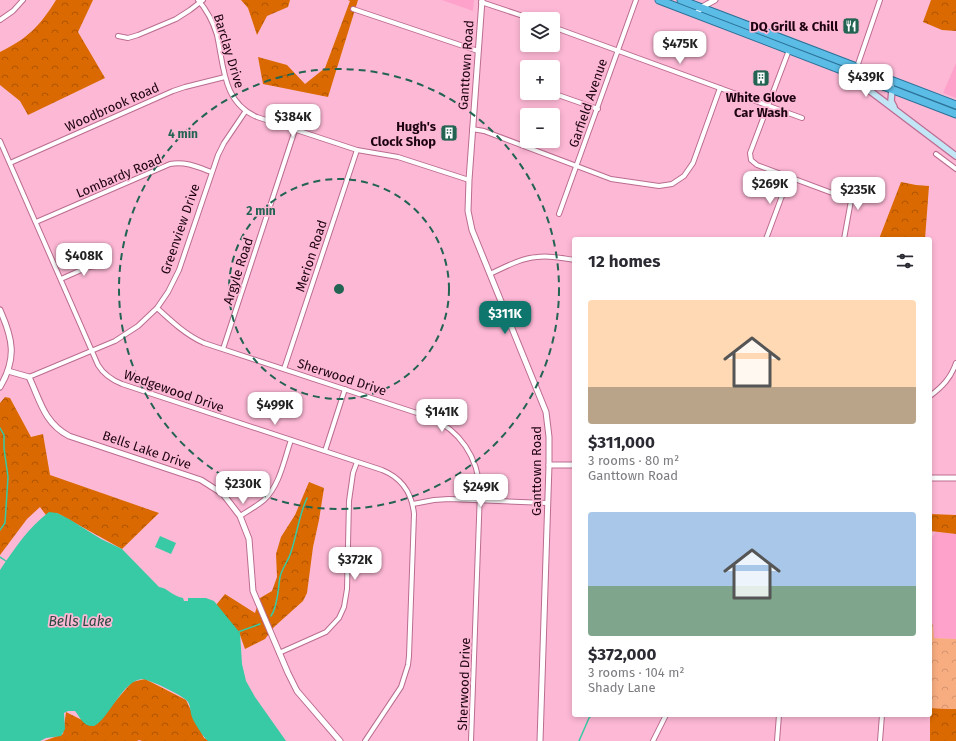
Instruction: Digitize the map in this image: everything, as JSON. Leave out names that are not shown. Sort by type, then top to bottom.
[{"type":"highway","points":[[659,0],[956,114]]},
{"type":"highway","points":[[681,0],[956,105]]},
{"type":"main road","points":[[844,71],[956,156]]},
{"type":"main road","points":[[889,79],[892,90],[891,101],[898,112]]},
{"type":"street","points":[[0,20],[13,11],[23,0]]},
{"type":"street","name":"Garfield Avenue","points":[[559,214],[636,0]]},
{"type":"street","points":[[696,14],[702,8],[715,0]]},
{"type":"street","points":[[857,67],[880,0]]},
{"type":"street","points":[[118,36],[128,38],[176,19],[201,1]]},
{"type":"street","name":"Barclay Drive","points":[[201,1],[214,27],[226,77],[236,102],[245,112]]},
{"type":"street","points":[[482,1],[520,15]]},
{"type":"street","name":"Ganttown Road","points":[[482,1],[469,180],[468,199],[470,221],[472,230],[546,412],[549,437],[540,741]]},
{"type":"street","points":[[353,9],[478,51]]},
{"type":"street","points":[[560,29],[802,118]]},
{"type":"street","points":[[790,50],[750,153],[751,160],[757,165],[851,200]]},
{"type":"street","name":"Woodbrook Road","points":[[10,163],[172,91],[226,77]]},
{"type":"street","points":[[472,129],[617,180],[660,186],[677,182],[684,176],[693,163],[720,88]]},
{"type":"street","points":[[560,96],[598,109]]},
{"type":"street","points":[[245,112],[357,150],[404,159],[469,180]]},
{"type":"street","name":"Greenview Drive","points":[[29,377],[115,341],[145,320],[157,308],[168,292],[179,270],[211,172],[221,149],[245,112]]},
{"type":"street","name":"Argyle Road","points":[[223,349],[295,130]]},
{"type":"street","name":"Wedgewood Drive","points":[[0,141],[92,351],[101,370],[108,377],[117,382],[388,472],[396,477],[407,489],[413,504],[414,534],[410,656],[401,687],[365,741]]},
{"type":"street","name":"Merion Road","points":[[284,369],[357,150]]},
{"type":"street","points":[[936,154],[956,169]]},
{"type":"street","name":"Lombardy Road","points":[[36,222],[170,164],[186,164],[211,172]]},
{"type":"street","points":[[767,237],[789,177]]},
{"type":"street","points":[[844,237],[851,200],[858,180]]},
{"type":"street","points":[[490,274],[515,263],[534,257],[546,256],[572,260]]},
{"type":"street","points":[[61,279],[88,267],[105,265]]},
{"type":"street","name":"Sherwood Drive","points":[[157,308],[181,330],[194,338],[429,417],[441,422],[452,430],[462,441],[474,460],[480,482],[471,741]]},
{"type":"street","points":[[0,310],[9,332],[12,345],[12,359],[0,387]]},
{"type":"street","points":[[932,394],[942,387],[954,373],[956,364]]},
{"type":"street","points":[[8,371],[29,377]]},
{"type":"street","name":"Bells Lake Drive","points":[[29,377],[44,412],[53,425],[62,432],[69,436],[200,480],[223,494],[240,516],[249,539],[253,591],[290,679],[297,690],[340,741]]},
{"type":"street","points":[[324,451],[344,389]]},
{"type":"street","points":[[240,516],[260,503],[271,491],[278,479],[291,440]]},
{"type":"street","points":[[279,653],[326,632],[339,618],[344,608],[347,589],[349,502],[352,478],[357,462]]},
{"type":"street","points":[[549,465],[572,466]]},
{"type":"street","points":[[932,478],[956,478]]},
{"type":"street","points":[[413,504],[440,499],[547,503]]},
{"type":"street","points":[[653,741],[665,717]]},
{"type":"street","points":[[777,741],[779,717]]},
{"type":"street","points":[[880,741],[882,717]]},
{"type":"shaded area","points":[[442,0],[474,0],[473,11]]},
{"type":"shaded area","points":[[956,63],[956,98],[943,93]]},
{"type":"shaded area","points":[[936,532],[956,534],[956,639],[933,638],[932,537]]},
{"type":"green space","points":[[56,0],[93,0],[78,32],[105,78],[28,115],[20,101],[0,85],[0,52],[18,42],[32,31]]},
{"type":"green space","points":[[241,0],[290,0],[288,7],[267,16],[257,35],[248,8]]},
{"type":"green space","points":[[348,0],[358,0],[328,97],[263,84],[258,57],[287,65],[305,84],[325,68],[350,1]]},
{"type":"green space","points":[[931,0],[956,0],[956,31],[942,30],[923,22]]},
{"type":"green space","points":[[901,182],[929,186],[925,237],[880,237]]},
{"type":"green space","points":[[5,397],[10,398],[31,437],[43,434],[50,475],[159,513],[122,549],[57,513],[46,515],[40,507],[27,519],[0,555],[0,403]]},
{"type":"green space","points":[[309,482],[324,488],[313,547],[307,593],[303,601],[274,627],[265,639],[245,649],[240,635],[216,605],[225,594],[255,613],[260,598],[272,591],[277,577],[276,554],[281,537],[295,515]]},
{"type":"green space","points":[[932,514],[956,515],[956,534],[932,531]]},
{"type":"green space","points":[[932,624],[934,638],[956,639],[956,709],[932,708]]},
{"type":"green space","points":[[145,679],[186,700],[204,738],[210,741],[44,741],[63,734],[66,712],[94,726],[132,682]]},
{"type":"green space","points":[[932,708],[956,709],[956,741],[930,741],[930,717],[932,717]]},
{"type":"water","name":"Bells Lake","points":[[49,512],[57,513],[69,519],[101,539],[122,549],[159,587],[183,598],[184,601],[188,601],[188,598],[206,598],[214,601],[240,633],[242,664],[246,681],[255,697],[286,741],[208,741],[194,722],[189,704],[185,699],[153,682],[143,679],[129,685],[106,715],[94,726],[85,724],[75,711],[68,711],[64,713],[65,729],[61,736],[46,738],[40,741],[0,741],[0,570],[28,532]]},
{"type":"water","points":[[160,536],[176,543],[171,554],[155,547]]},
{"type":"waterway","points":[[0,428],[4,435],[4,448],[8,477],[5,523],[0,530]]},
{"type":"waterway","points":[[271,616],[276,602],[280,577],[290,555],[307,498]]},
{"type":"waterway","points":[[0,557],[6,561]]},
{"type":"waterway","points":[[238,632],[260,624]]},
{"type":"waterway","points":[[579,741],[590,717]]},
{"type":"place","name":"DQ Grill & Chill","points":[[851,26]]},
{"type":"place","name":"White Glove Car Wash","points":[[761,78]]},
{"type":"place","name":"Hugh's Clock Shop","points":[[449,133]]}]
